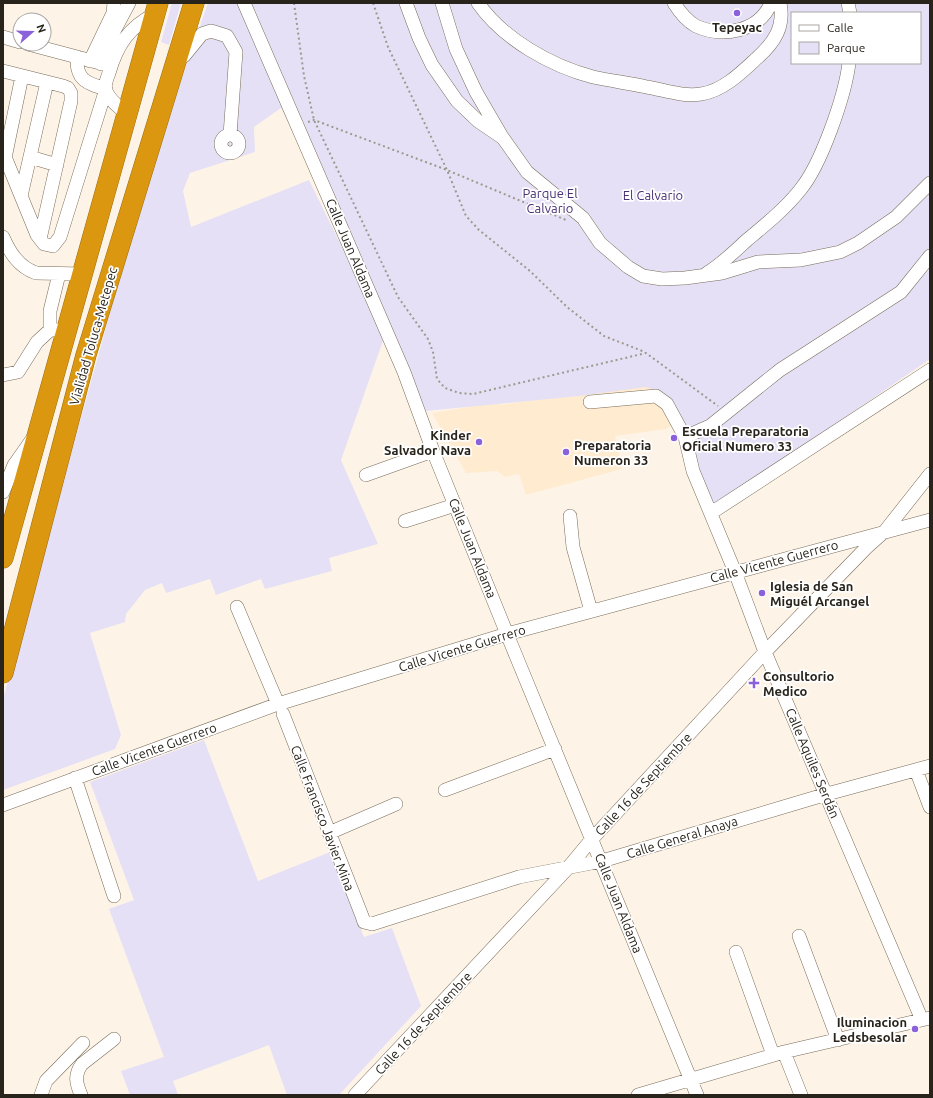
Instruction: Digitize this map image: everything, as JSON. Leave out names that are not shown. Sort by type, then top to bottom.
[{"type":"highway","name":"Vialidad Toluca-Metepec","points":[[3,673],[86,355],[194,3]]},
{"type":"highway","name":"Vialidad Toluca-Metepec","points":[[3,558],[38,432],[58,330],[83,274],[157,9]]},
{"type":"street","points":[[114,3],[101,64],[106,89],[112,101],[127,114]]},
{"type":"street","points":[[101,64],[111,37],[129,3]]},
{"type":"street","name":"Calle Juan Aldama","points":[[244,3],[396,353],[433,451],[507,634],[602,861],[697,1095]]},
{"type":"street","points":[[406,3],[419,38],[441,80],[457,101],[478,121],[503,138]]},
{"type":"street","points":[[442,3],[456,49],[476,92],[503,138],[528,172],[583,218],[600,243],[628,267],[642,276],[662,279],[704,275],[722,272],[758,262],[801,260],[840,252],[858,243],[896,217],[930,183]]},
{"type":"street","points":[[478,3],[486,15],[530,51],[557,63],[593,77],[678,93],[701,94],[735,78],[768,48],[779,30],[781,20],[780,3]]},
{"type":"street","points":[[674,3],[694,25],[711,31],[743,30],[753,25],[764,16],[771,3]]},
{"type":"street","points":[[101,64],[118,47],[137,24],[157,9]]},
{"type":"street","points":[[176,60],[184,56],[202,34],[211,31],[227,36],[236,52],[230,135]]},
{"type":"street","points":[[52,50],[101,64]]},
{"type":"street","points":[[77,57],[76,69],[82,78],[86,82],[106,89]]},
{"type":"street","points":[[704,275],[716,268],[773,218],[801,190],[820,155],[833,122],[847,81],[849,64]]},
{"type":"street","points":[[3,71],[68,88],[71,93],[71,101],[40,239]]},
{"type":"street","points":[[22,76],[4,155],[40,239],[44,244],[53,246],[60,237],[106,89]]},
{"type":"street","points":[[21,196],[47,82]]},
{"type":"street","points":[[30,157],[57,165]]},
{"type":"street","points":[[51,192],[73,193]]},
{"type":"street","points":[[3,237],[10,252],[29,270],[36,273],[83,274]]},
{"type":"street","points":[[685,437],[710,426],[780,370],[900,292],[930,256]]},
{"type":"street","points":[[3,375],[18,372],[37,342],[58,330],[50,311],[59,274]]},
{"type":"street","points":[[711,513],[799,458],[930,370]]},
{"type":"street","name":"Calle Aquiles Serdán","points":[[590,402],[656,396],[667,404],[685,437],[689,458],[735,572],[765,652],[926,1019]]},
{"type":"street","points":[[3,492],[14,465],[38,432]]},
{"type":"street","points":[[366,475],[433,451]]},
{"type":"street","name":"Calle 16 de Septiembre","points":[[356,1095],[567,869],[592,839],[765,652],[866,548],[885,531],[930,474]]},
{"type":"street","points":[[405,521],[455,505]]},
{"type":"street","points":[[570,516],[573,547],[591,611]]},
{"type":"street","name":"Calle Vicente Guerrero","points":[[3,805],[75,778],[507,634],[930,520]]},
{"type":"street","name":"Calle Francisco Javier Mina","points":[[237,607],[280,709],[364,922]]},
{"type":"street","points":[[444,790],[555,749]]},
{"type":"street","name":"Calle General Anaya","points":[[364,922],[372,924],[389,920],[519,877],[567,869],[602,861],[827,794],[930,766]]},
{"type":"street","points":[[916,770],[930,807]]},
{"type":"street","points":[[75,778],[114,896]]},
{"type":"street","points":[[329,833],[396,804]]},
{"type":"street","points":[[799,936],[838,1040]]},
{"type":"street","points":[[736,952],[779,1053],[802,1095]]},
{"type":"street","points":[[638,1095],[779,1053],[926,1019]]},
{"type":"street","points":[[81,1095],[76,1080],[78,1070],[82,1064],[114,1040]]},
{"type":"street","points":[[40,1095],[46,1081],[83,1042]]},
{"type":"path","points":[[294,3],[304,76],[314,120],[398,297],[428,340],[433,352],[437,379],[445,388],[459,393],[473,394],[646,353]]},
{"type":"path","points":[[373,3],[388,47],[447,170],[466,216],[478,230],[530,271],[567,307],[604,336],[646,353],[727,412]]},
{"type":"path","points":[[297,125],[314,120],[447,170],[571,222]]},
{"type":"shaded area","name":"Preparatoria Numeron 33","points":[[644,386],[654,388],[665,394],[679,421],[666,429],[615,436],[622,469],[526,495],[519,474],[505,477],[497,471],[466,473],[432,413],[499,402],[500,405],[626,387]]},
{"type":"green space","points":[[172,3],[181,3],[169,45],[161,42]]},
{"type":"green space","name":"El Calvario","points":[[208,3],[930,3],[930,359],[713,508],[656,390],[646,387],[579,396],[426,411],[384,318],[281,108],[254,127],[255,152],[190,173],[183,191],[191,227],[309,180],[385,335],[341,460],[378,544],[329,558],[332,571],[265,589],[261,579],[216,595],[210,579],[166,593],[162,583],[145,590],[126,614],[125,622],[90,633],[121,735],[115,749],[3,790],[3,699],[148,176]]},
{"type":"green space","points":[[204,740],[258,881],[330,852],[364,937],[392,928],[421,1006],[339,1095],[287,1095],[269,1045],[173,1081],[178,1095],[130,1095],[121,1071],[164,1057],[109,909],[134,900],[90,782]]},
{"type":"place","name":"Tepeyac","points":[[737,13]]},
{"type":"place","name":"Escuela Preparatoria Oficial Numero 33","points":[[674,438]]},
{"type":"place","name":"Kinder Salvador Nava","points":[[479,442]]},
{"type":"place","name":"Preparatoria Numeron 33","points":[[566,452]]},
{"type":"place","name":"Iglesia de San Miguél Arcangel","points":[[762,593]]},
{"type":"place","name":"Consultorio Medico","points":[[754,683]]},
{"type":"place","name":"Iluminacion Ledsbesolar","points":[[915,1029]]},
{"type":"park label","name":"Parque El Calvario","points":[[550,200]]}]
